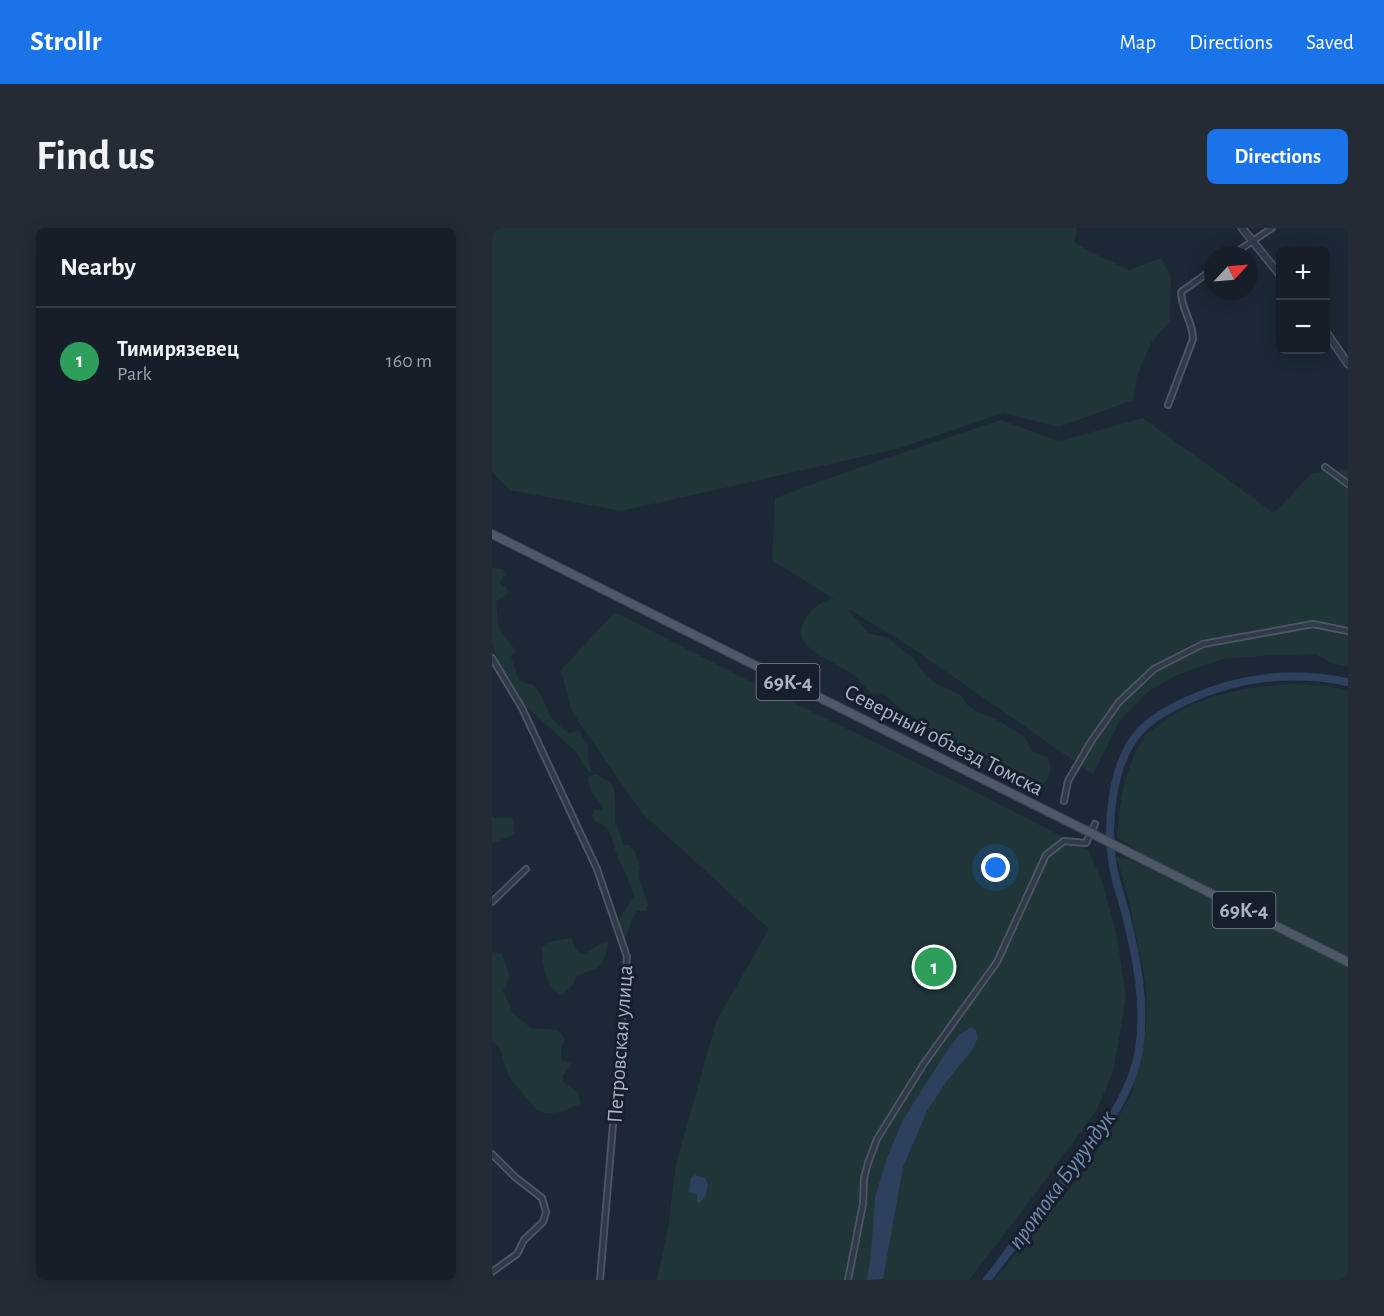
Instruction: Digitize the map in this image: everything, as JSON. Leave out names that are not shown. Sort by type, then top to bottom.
[{"type":"main road","name":"Северный объезд Томска","points":[[492,534],[1348,962]]},
{"type":"street","points":[[1242,228],[1276,269]]},
{"type":"street","points":[[1244,246],[1272,228]]},
{"type":"street","points":[[1168,405],[1193,339],[1193,330],[1181,306],[1180,292],[1204,275]]},
{"type":"street","points":[[1330,339],[1348,364]]},
{"type":"street","points":[[1325,467],[1348,484]]},
{"type":"street","points":[[1064,801],[1068,781],[1092,740],[1119,702],[1154,669],[1203,644],[1313,624],[1348,631]]},
{"type":"street","name":"Петровская улица","points":[[492,658],[522,708],[597,869],[627,957],[600,1280]]},
{"type":"street","points":[[848,1280],[863,1204],[864,1178],[878,1139],[923,1065],[997,962],[1046,855],[1064,842],[1086,843],[1089,841],[1095,824]]},
{"type":"street","points":[[492,902],[526,869]]},
{"type":"street","points":[[492,1154],[515,1177],[542,1198],[546,1212],[543,1222],[524,1240],[517,1254],[492,1272]]},
{"type":"green space","points":[[492,228],[1077,228],[1074,242],[1129,270],[1161,258],[1171,276],[1170,321],[1151,343],[1137,376],[1133,400],[1059,427],[1003,413],[897,449],[621,511],[510,490],[492,472]]},
{"type":"green space","points":[[1143,418],[1274,513],[1312,473],[1348,469],[1348,667],[1332,663],[1316,654],[1277,655],[1222,659],[1175,676],[1149,691],[1120,720],[1093,774],[909,646],[847,608],[868,633],[888,638],[914,659],[926,676],[938,685],[962,696],[967,705],[976,711],[999,721],[1025,737],[1032,751],[1048,758],[1050,774],[1040,787],[1026,783],[985,759],[955,746],[882,693],[872,694],[851,673],[821,656],[805,643],[801,636],[802,626],[807,616],[819,604],[834,599],[772,560],[775,498],[1001,420],[1059,441]]},
{"type":"green space","points":[[492,568],[502,569],[506,574],[500,583],[507,588],[508,594],[496,601],[499,628],[517,652],[511,656],[519,681],[534,685],[551,718],[568,733],[579,731],[588,746],[592,773],[588,771],[576,752],[526,706],[502,671],[492,644]]},
{"type":"green space","points":[[615,612],[1088,850],[1102,881],[1117,937],[1126,997],[1113,1072],[1096,1111],[969,1280],[657,1280],[668,1228],[676,1164],[716,1022],[769,929],[642,813],[572,712],[561,670]]},
{"type":"green space","points":[[1293,684],[1327,686],[1348,691],[1348,957],[1142,854],[1117,837],[1121,799],[1127,775],[1136,751],[1147,734],[1189,706],[1206,699],[1240,690]]},
{"type":"green space","points":[[596,774],[613,785],[615,821],[624,845],[630,845],[635,852],[640,868],[638,877],[648,904],[646,911],[637,911],[626,938],[624,938],[618,921],[634,896],[610,833],[592,816],[594,810],[601,810],[603,807],[591,791],[588,780],[590,776]]},
{"type":"green space","points":[[492,815],[494,818],[511,818],[514,822],[514,834],[492,844]]},
{"type":"green space","points":[[1116,856],[1138,863],[1348,967],[1348,1280],[994,1280],[1083,1172],[1107,1137],[1132,1093],[1147,1023],[1146,984],[1127,891]]},
{"type":"green space","points":[[571,938],[577,951],[581,954],[608,941],[605,957],[599,966],[576,976],[573,985],[562,995],[556,992],[548,981],[542,947],[549,942]]},
{"type":"green space","points":[[492,952],[502,954],[510,977],[503,990],[513,1013],[531,1028],[558,1030],[565,1038],[561,1059],[572,1064],[563,1076],[563,1082],[578,1092],[580,1104],[547,1114],[537,1110],[509,1077],[499,1046],[492,1042]]},
{"type":"water","points":[[971,1027],[976,1030],[978,1038],[972,1050],[927,1111],[903,1167],[883,1279],[867,1280],[875,1197],[887,1158],[903,1120],[944,1055],[958,1036]]},
{"type":"water","points":[[695,1175],[705,1178],[708,1184],[706,1195],[700,1203],[697,1202],[697,1195],[689,1192],[691,1178]]},
{"type":"waterway","name":"протока Бурундук","points":[[987,1280],[1108,1123],[1127,1088],[1134,1069],[1141,1033],[1141,1000],[1137,965],[1113,867],[1110,832],[1117,775],[1132,742],[1142,729],[1164,713],[1188,700],[1227,686],[1247,681],[1287,677],[1348,682]]},
{"type":"place","name":"Тимирязевец","points":[[934,967]]}]
